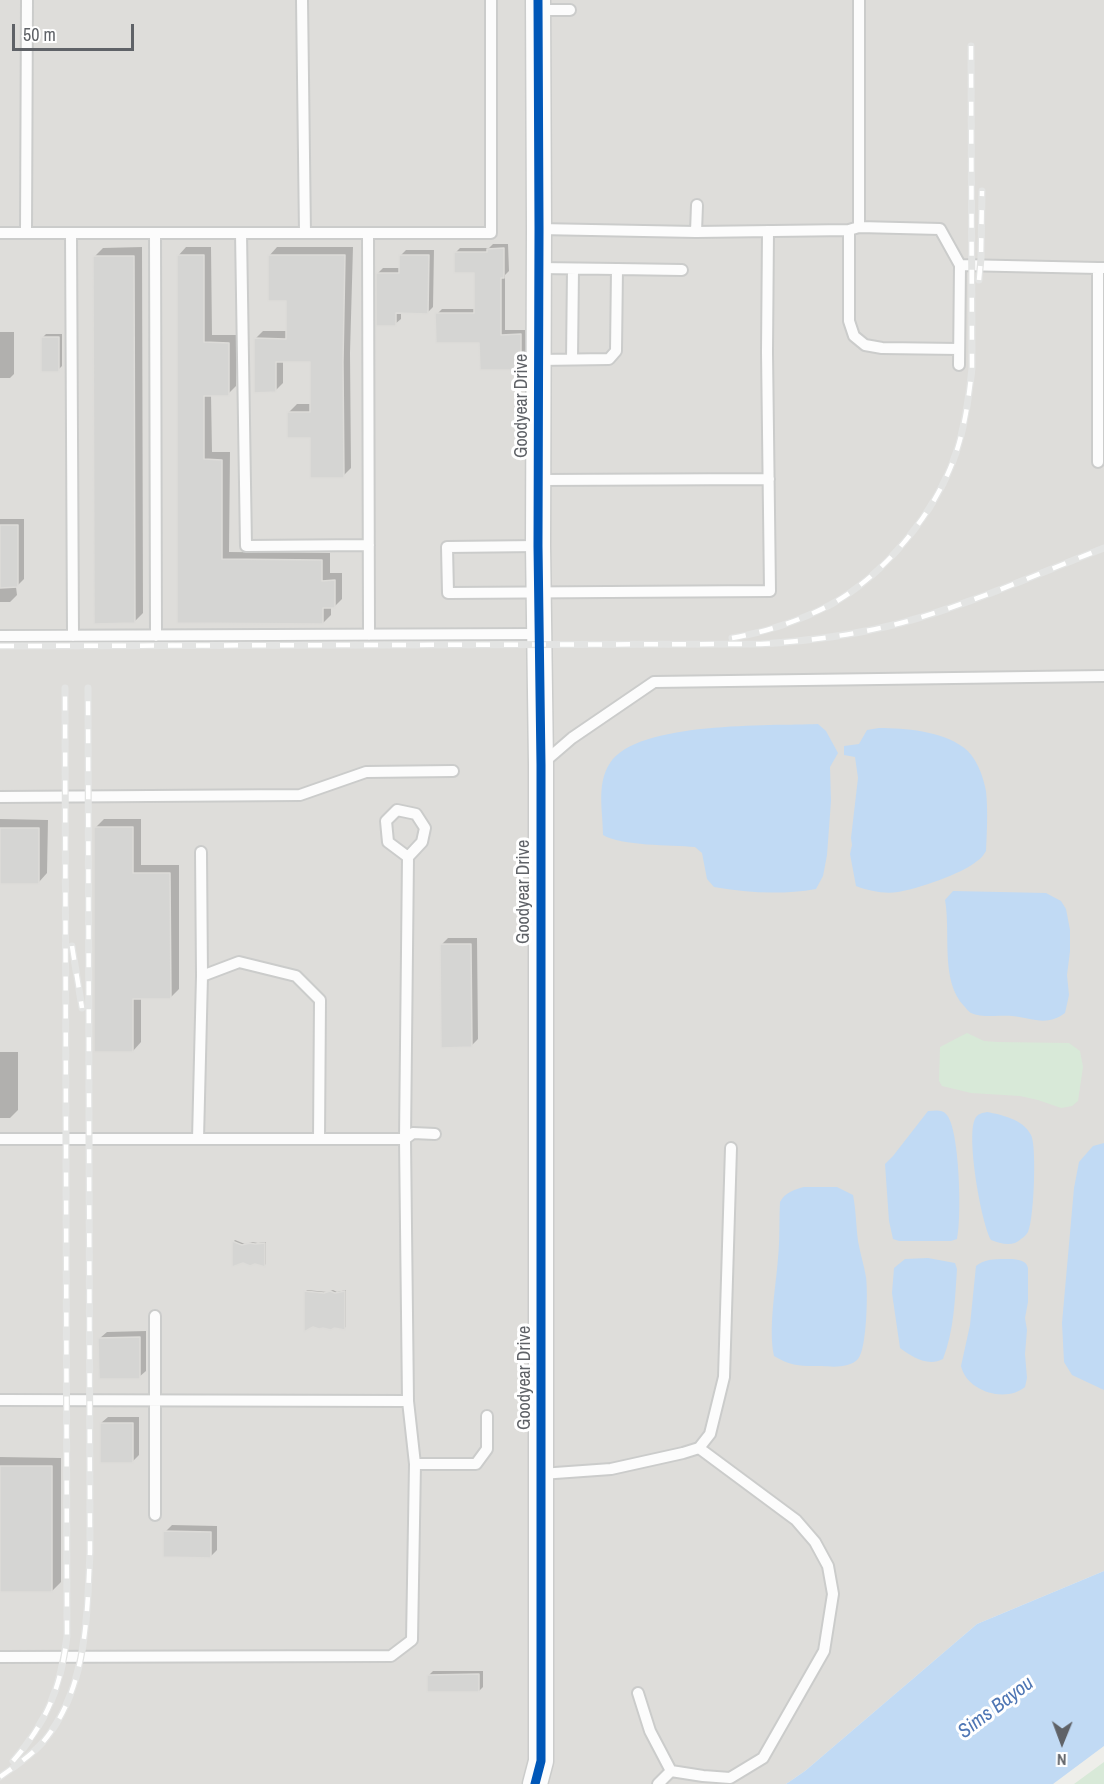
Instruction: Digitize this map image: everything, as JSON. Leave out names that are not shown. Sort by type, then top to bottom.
[{"type":"street","name":"Goodyear Drive","points":[[534,1784],[541,1761],[538,5]]},
{"type":"lane","points":[[26,233],[27,0]]},
{"type":"lane","points":[[302,0],[305,233]]},
{"type":"lane","points":[[0,233],[491,233],[491,0]]},
{"type":"lane","points":[[859,0],[854,229],[849,321],[854,336],[865,345],[882,348],[959,349]]},
{"type":"lane","points":[[538,5],[570,10]]},
{"type":"lane","points":[[696,232],[697,205]]},
{"type":"lane","points":[[539,229],[696,232],[940,229],[960,265],[959,365]]},
{"type":"lane","points":[[538,546],[447,547],[448,593],[770,591],[768,231]]},
{"type":"lane","points":[[71,233],[73,636]]},
{"type":"lane","points":[[155,233],[156,636]]},
{"type":"lane","points":[[241,233],[246,546],[369,545]]},
{"type":"lane","points":[[368,233],[369,635]]},
{"type":"lane","points":[[960,265],[1101,268],[1098,462]]},
{"type":"lane","points":[[539,268],[682,270]]},
{"type":"lane","points":[[572,359],[573,269]]},
{"type":"lane","points":[[539,360],[609,359],[616,351],[616,269]]},
{"type":"lane","points":[[539,480],[769,479]]},
{"type":"lane","points":[[0,636],[540,634]]},
{"type":"lane","points":[[541,765],[572,738],[654,682],[1104,676]]},
{"type":"lane","points":[[0,797],[300,795],[366,772],[453,771]]},
{"type":"lane","points":[[0,1657],[391,1656],[412,1640],[415,1464],[408,1401],[405,1139],[408,857],[422,842],[425,828],[416,814],[397,810],[386,821],[388,842],[408,857]]},
{"type":"lane","points":[[198,1139],[202,975],[201,852]]},
{"type":"lane","points":[[202,975],[239,962],[296,976],[320,1000],[319,1138]]},
{"type":"lane","points":[[0,1139],[405,1139],[413,1133],[435,1134]]},
{"type":"lane","points":[[541,1474],[611,1469],[683,1453],[699,1448],[710,1434],[724,1377],[731,1148]]},
{"type":"lane","points":[[155,1316],[155,1515]]},
{"type":"lane","points":[[0,1400],[408,1401]]},
{"type":"lane","points":[[415,1464],[476,1464],[487,1449],[487,1416]]},
{"type":"lane","points":[[671,1771],[730,1778],[763,1758],[824,1651],[833,1594],[828,1566],[815,1542],[796,1520],[699,1448]]},
{"type":"lane","points":[[638,1693],[650,1731],[671,1771]]},
{"type":"lane","points":[[658,1784],[671,1771]]},
{"type":"shaded area","points":[[0,0],[1104,0],[1104,1571],[977,1624],[805,1771],[786,1784],[0,1784]]},
{"type":"green space","points":[[967,1033],[984,1041],[1069,1043],[1080,1051],[1083,1067],[1078,1101],[1072,1106],[1061,1108],[1020,1096],[971,1093],[942,1086],[939,1081],[940,1047]]},
{"type":"green space","points":[[1104,1762],[1104,1784],[1074,1784]]},
{"type":"water","points":[[818,724],[826,731],[838,753],[830,767],[831,801],[827,855],[823,876],[816,889],[765,892],[714,887],[707,879],[702,853],[695,847],[634,843],[611,839],[603,835],[601,798],[603,780],[610,763],[625,749],[647,739],[707,728]]},
{"type":"water","points":[[879,728],[934,734],[963,747],[972,755],[981,772],[987,798],[986,851],[982,856],[970,866],[950,876],[893,893],[871,891],[856,886],[850,854],[858,778],[855,757],[844,755],[844,746],[859,744],[867,730]]},
{"type":"water","points":[[953,891],[1046,893],[1061,901],[1066,909],[1070,930],[1067,975],[1069,995],[1065,1013],[1045,1021],[1012,1016],[980,1015],[968,1010],[957,996],[949,970],[945,900]]},
{"type":"water","points":[[928,1111],[944,1112],[951,1122],[959,1174],[957,1239],[899,1241],[893,1239],[889,1221],[885,1164]]},
{"type":"water","points":[[987,1112],[1018,1121],[1031,1135],[1033,1142],[1034,1183],[1030,1225],[1025,1236],[1011,1244],[991,1240],[979,1198],[973,1160],[973,1128],[977,1116]]},
{"type":"water","points":[[1104,1143],[1104,1390],[1072,1375],[1064,1362],[1062,1323],[1074,1188],[1079,1162],[1093,1146]]},
{"type":"water","points":[[804,1187],[837,1187],[853,1195],[858,1241],[866,1277],[867,1306],[861,1353],[855,1362],[846,1365],[831,1367],[797,1365],[774,1356],[772,1320],[779,1251],[780,1202],[790,1192]]},
{"type":"water","points":[[928,1258],[955,1263],[957,1269],[950,1337],[943,1359],[932,1362],[915,1358],[900,1348],[892,1293],[894,1268],[905,1259]]},
{"type":"water","points":[[1012,1259],[1024,1262],[1028,1268],[1028,1302],[1025,1318],[1027,1378],[1025,1387],[1017,1392],[998,1394],[979,1388],[971,1382],[961,1366],[970,1325],[976,1266],[988,1260]]},
{"type":"water","name":"Sims Bayou","points":[[1104,1571],[1104,1746],[1053,1784],[786,1784],[805,1771],[977,1624]]},
{"type":"building","points":[[504,248],[504,278],[501,278],[501,335],[521,334],[521,370],[480,370],[479,343],[436,343],[435,313],[474,313],[474,273],[454,273],[454,252],[487,252],[487,249]]},
{"type":"building","points":[[177,255],[204,255],[204,342],[229,343],[229,396],[204,396],[204,459],[222,460],[222,559],[322,560],[322,581],[335,580],[335,608],[323,608],[323,624],[177,623]]},
{"type":"building","points":[[268,255],[345,255],[344,478],[310,478],[310,438],[287,438],[287,412],[310,412],[310,362],[276,362],[276,392],[254,393],[254,338],[286,339],[286,301],[268,301]]},
{"type":"building","points":[[399,255],[429,255],[428,314],[396,313],[396,326],[376,326],[376,273],[399,273]]},
{"type":"building","points":[[93,256],[134,256],[135,623],[94,624]]},
{"type":"building","points":[[41,337],[59,337],[59,372],[41,372]]},
{"type":"building","points":[[0,525],[18,525],[18,587],[0,588]]},
{"type":"building","points":[[94,827],[133,827],[133,873],[170,873],[171,999],[133,999],[133,1052],[94,1052]]},
{"type":"building","points":[[0,828],[39,828],[39,884],[0,884]]},
{"type":"building","points":[[440,944],[471,944],[472,1047],[441,1048]]},
{"type":"building","points":[[232,1241],[242,1245],[265,1243],[265,1267],[243,1263],[232,1267]]},
{"type":"building","points":[[304,1291],[335,1293],[345,1291],[345,1330],[313,1327],[304,1332]]},
{"type":"building","points":[[140,1337],[140,1379],[99,1379],[98,1338]]},
{"type":"building","points":[[100,1423],[133,1423],[133,1463],[100,1463]]},
{"type":"building","points":[[0,1466],[52,1466],[52,1592],[0,1592]]},
{"type":"building","points":[[163,1531],[211,1532],[211,1558],[163,1557]]},
{"type":"building","points":[[479,1674],[479,1692],[427,1692],[427,1675]]},
{"type":"railway","points":[[732,638],[770,629],[818,611],[870,577],[889,559],[922,519],[936,497],[956,453],[968,401],[972,368],[971,46]]},
{"type":"railway","points":[[979,280],[982,191]]},
{"type":"railway","points":[[0,646],[779,643],[849,634],[901,623],[978,598],[1104,548]]},
{"type":"railway","points":[[13,1761],[35,1732],[51,1703],[61,1672],[67,1636],[65,688]]},
{"type":"railway","points":[[0,1777],[38,1747],[58,1722],[76,1676],[82,1652],[88,1602],[90,1552],[88,688]]},
{"type":"railway","points":[[72,946],[82,1008]]},
{"type":"cycle path","points":[[535,1784],[541,1761],[538,0]]}]
